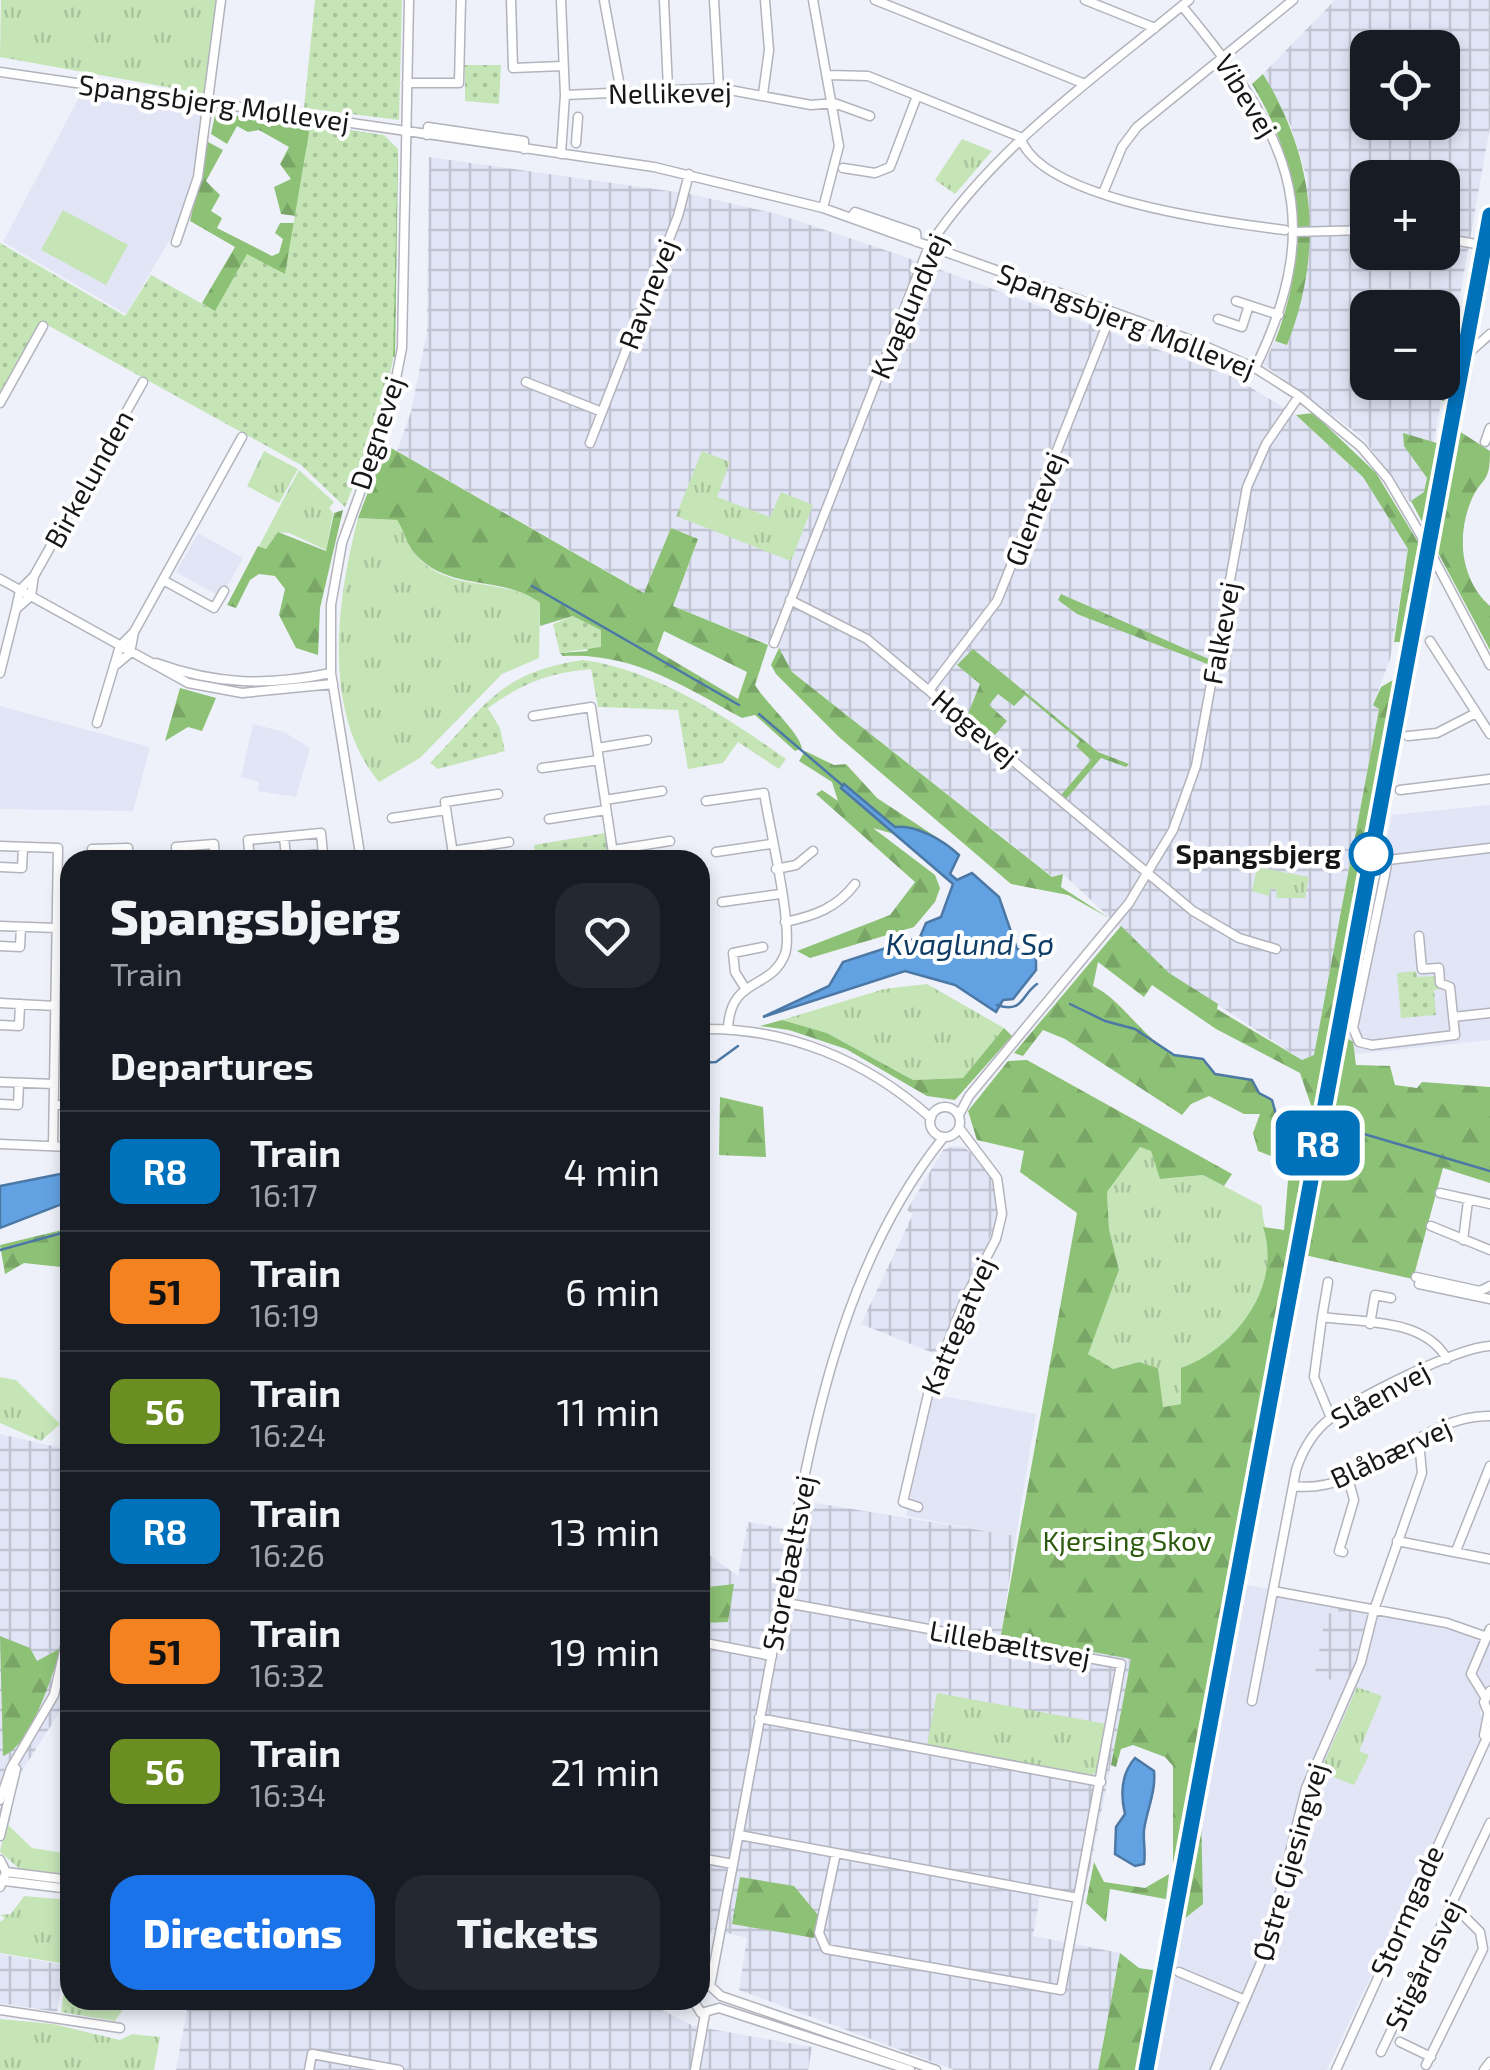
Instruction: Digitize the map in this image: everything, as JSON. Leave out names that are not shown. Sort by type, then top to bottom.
[{"type":"street","points":[[176,242],[198,177],[221,0]]},
{"type":"street","name":"Degnevej","points":[[359,850],[331,673],[330,605],[338,562],[390,408],[402,348],[409,0]]},
{"type":"street","points":[[407,83],[459,83],[461,0]]},
{"type":"street","points":[[511,0],[512,68],[562,66]]},
{"type":"street","points":[[561,0],[565,95],[561,154]]},
{"type":"street","points":[[604,0],[621,92]]},
{"type":"street","points":[[664,0],[668,89]]},
{"type":"street","points":[[714,0],[719,88]]},
{"type":"street","points":[[763,94],[768,50],[764,0]]},
{"type":"street","points":[[813,0],[839,146],[823,208]]},
{"type":"street","points":[[876,0],[1086,84]]},
{"type":"street","points":[[1085,0],[1155,28]]},
{"type":"street","points":[[1113,11],[1117,0]]},
{"type":"street","points":[[1103,193],[1122,148],[1137,128],[1293,0]]},
{"type":"street","name":"Kvaglundvej","points":[[774,643],[929,246],[968,193],[1020,137],[1186,3]]},
{"type":"street","name":"Vibevej","points":[[1186,3],[1252,94],[1278,146],[1289,188],[1289,231],[1279,315],[1255,368]]},
{"type":"street","name":"Spangsbjerg Møllevej","points":[[0,72],[427,135],[428,127],[524,141],[524,148],[689,174],[850,218],[855,212],[916,234],[918,242],[1255,368],[1299,396],[1361,447],[1388,479],[1490,665]]},
{"type":"street","points":[[828,76],[859,73],[1020,137],[1039,162],[1103,193],[1202,220],[1289,231],[1350,230]]},
{"type":"street","name":"Nellikevej","points":[[565,95],[719,88],[810,104],[834,102],[870,116]]},
{"type":"street","points":[[843,168],[875,173],[890,167],[917,96]]},
{"type":"street","points":[[565,125],[578,122],[576,143]]},
{"type":"street","name":"Ravnevej","points":[[590,444],[678,216],[689,174]]},
{"type":"street","points":[[1460,241],[1476,244]]},
{"type":"street","points":[[1236,301],[1279,315]]},
{"type":"street","points":[[1218,319],[1242,327],[1249,305]]},
{"type":"street","name":"Glentevej","points":[[930,689],[997,601],[1112,312]]},
{"type":"street","points":[[0,403],[43,326]]},
{"type":"street","points":[[1471,351],[1490,334]]},
{"type":"street","name":"Birkelunden","points":[[20,590],[34,576],[143,382]]},
{"type":"street","points":[[526,382],[602,412]]},
{"type":"street","name":"Falkevej","points":[[1149,874],[1173,830],[1196,766],[1252,472],[1299,396]]},
{"type":"street","points":[[1485,442],[1490,428]]},
{"type":"street","points":[[97,723],[120,646],[134,632],[242,437]]},
{"type":"street","name":"Birkelunden","points":[[31,596],[34,576]]},
{"type":"street","points":[[0,579],[188,683],[233,692],[333,684]]},
{"type":"street","points":[[163,580],[214,608],[224,590]]},
{"type":"street","points":[[1,668],[20,590]]},
{"type":"street","points":[[16,609],[31,596]]},
{"type":"street","name":"Høgevej","points":[[790,600],[867,639],[1207,920],[1239,938],[1276,950]]},
{"type":"street","points":[[134,632],[134,654]]},
{"type":"street","points":[[1430,640],[1490,734]]},
{"type":"street","points":[[116,664],[134,654],[227,683],[263,684],[331,673]]},
{"type":"street","points":[[533,716],[590,708],[613,850]]},
{"type":"street","points":[[1408,736],[1437,733],[1476,713]]},
{"type":"street","points":[[597,748],[647,740]]},
{"type":"street","points":[[542,768],[599,760]]},
{"type":"street","points":[[1400,790],[1490,779]]},
{"type":"street","points":[[605,800],[662,791]]},
{"type":"street","points":[[452,850],[445,802],[498,794]]},
{"type":"street","points":[[706,801],[764,794],[785,922],[787,947],[780,964],[745,988],[730,1006],[728,1029]]},
{"type":"street","points":[[392,818],[446,810]]},
{"type":"street","points":[[549,819],[606,810]]},
{"type":"street","points":[[249,850],[248,840],[321,833],[323,850]]},
{"type":"street","points":[[284,837],[285,850]]},
{"type":"street","points":[[634,850],[670,841]]},
{"type":"street","points":[[475,850],[509,842]]},
{"type":"street","points":[[176,850],[176,846],[214,844],[214,850]]},
{"type":"street","points":[[716,852],[771,844]]},
{"type":"street","points":[[0,846],[58,848],[53,1146]]},
{"type":"street","points":[[0,867],[22,868],[23,847]]},
{"type":"street","points":[[1419,936],[1422,969],[1438,968],[1440,983],[1450,988],[1455,1035],[1366,1045],[1354,1035],[1388,860],[1490,848]]},
{"type":"street","points":[[92,850],[128,850]]},
{"type":"street","points":[[776,869],[796,865],[813,851]]},
{"type":"street","points":[[948,1134],[956,1111],[1130,904],[1149,874]]},
{"type":"street","points":[[785,922],[820,914],[846,896],[855,884]]},
{"type":"street","points":[[722,902],[780,894]]},
{"type":"street","points":[[0,926],[56,928]]},
{"type":"street","points":[[0,946],[20,947],[21,926]]},
{"type":"street","points":[[745,988],[735,972],[733,953],[763,947]]},
{"type":"street","points":[[0,1003],[55,1006]]},
{"type":"street","points":[[0,1025],[19,1026],[20,1004]]},
{"type":"street","points":[[1453,1017],[1490,1013]]},
{"type":"street","points":[[55,1027],[60,1027]]},
{"type":"street","points":[[710,1029],[786,1038],[826,1051],[933,1114],[948,1134]]},
{"type":"street","points":[[0,1082],[54,1084]]},
{"type":"street","points":[[0,1104],[18,1105],[19,1082]]},
{"type":"street","points":[[54,1105],[60,1105]]},
{"type":"street","points":[[933,1114],[956,1111]]},
{"type":"street","name":"Kattegatvej","points":[[918,1507],[903,1502],[920,1421],[966,1297],[996,1239],[1002,1214],[997,1178],[969,1144],[948,1134]]},
{"type":"street","name":"Storebæltsvej","points":[[710,1965],[739,1835],[814,1432],[840,1341],[870,1262],[926,1158],[948,1134]]},
{"type":"street","points":[[0,1144],[60,1146]]},
{"type":"street","points":[[1440,1193],[1490,1204]]},
{"type":"street","points":[[1463,1240],[1468,1200]]},
{"type":"street","points":[[1431,1226],[1490,1250]]},
{"type":"street","points":[[1490,1286],[1480,1291],[1417,1281],[1490,1299]]},
{"type":"street","points":[[1328,1282],[1314,1377],[1320,1400],[1331,1418]]},
{"type":"street","points":[[1370,1324],[1376,1295],[1392,1298]]},
{"type":"street","points":[[1322,1317],[1419,1331],[1438,1342],[1447,1358]]},
{"type":"street","name":"Slåenvej","points":[[1252,1701],[1300,1456],[1331,1418],[1447,1358],[1490,1346]]},
{"type":"street","name":"Blåbærvej","points":[[1292,1486],[1316,1488],[1348,1478],[1462,1420],[1490,1416]]},
{"type":"street","name":"Østre Gjesingvej","points":[[1215,2070],[1265,1952],[1306,1788],[1354,1681],[1374,1610],[1422,1473],[1419,1441]]},
{"type":"street","points":[[1456,1551],[1490,1466]]},
{"type":"street","points":[[1343,1552],[1339,1551],[1354,1500],[1348,1478]]},
{"type":"street","points":[[1397,1541],[1490,1559]]},
{"type":"street","points":[[1273,1592],[1488,1633],[1474,1669],[1477,1680],[1488,1692],[1489,1716]]},
{"type":"street","name":"Lillebæltsvej","points":[[782,1602],[1121,1664],[1061,1990],[834,1952],[821,1943],[819,1933],[836,1853]]},
{"type":"street","points":[[710,1644],[772,1656]]},
{"type":"street","points":[[0,1800],[11,1768],[54,1695],[60,1669]]},
{"type":"street","name":"Stormgade","points":[[1476,1760],[1489,1716]]},
{"type":"street","points":[[759,1718],[1101,1782]]},
{"type":"street","name":"Stormgade","points":[[1336,2068],[1490,1731]]},
{"type":"street","points":[[0,1836],[7,1796],[26,1746]]},
{"type":"street","name":"Stigårdsvej","points":[[1381,2052],[1490,1823]]},
{"type":"street","points":[[739,1835],[1078,1898]]},
{"type":"street","points":[[1477,1853],[1490,1858]]},
{"type":"street","points":[[0,1860],[4,1880]]},
{"type":"street","points":[[710,1860],[733,1864]]},
{"type":"street","points":[[4,1880],[60,1880]]},
{"type":"street","points":[[4,1880],[60,1888]]},
{"type":"street","points":[[1400,2042],[1428,2061],[1483,1950],[1480,1932],[1453,1905]]},
{"type":"street","name":"Østre Gjesingvej","points":[[1178,1972],[1245,2000]]},
{"type":"street","points":[[710,1990],[936,2070]]},
{"type":"street","points":[[719,2008],[720,1996]]},
{"type":"street","points":[[705,2014],[719,2008],[910,2070]]},
{"type":"street","points":[[0,2010],[120,2028]]},
{"type":"street","points":[[701,2010],[705,2014]]},
{"type":"street","points":[[695,2070],[705,2014]]},
{"type":"street","points":[[309,2070],[312,2054],[399,2070]]},
{"type":"street","points":[[1484,2070],[1490,2062]]},
{"type":"shaded area","points":[[1335,0],[1490,0],[1490,127],[1460,295],[1460,290],[1350,290],[1350,400],[1441,400],[1425,492],[1410,502],[1362,437],[1263,364],[1275,341],[1287,345],[1307,178],[1290,124],[1263,74]]},
{"type":"shaded area","points":[[83,90],[203,107],[191,184],[176,229],[126,314],[3,242]]},
{"type":"shaded area","points":[[429,157],[690,194],[777,214],[900,255],[1233,377],[1296,415],[1363,477],[1408,549],[1390,659],[1373,705],[1379,708],[1314,1055],[1302,1060],[1169,973],[1063,874],[1053,877],[792,672],[778,648],[673,606],[698,540],[671,528],[645,593],[397,451],[411,412],[427,332]]},
{"type":"shaded area","points":[[198,533],[243,558],[221,597],[176,572]]},
{"type":"shaded area","points":[[0,706],[150,747],[133,811],[0,809]]},
{"type":"shaded area","points":[[253,724],[284,732],[310,748],[296,797],[258,791],[259,782],[241,777]]},
{"type":"shaded area","points":[[1490,805],[1490,1040],[1347,1055],[1347,1028],[1392,815]]},
{"type":"shaded area","points":[[964,1147],[982,1162],[995,1183],[998,1210],[992,1233],[936,1354],[861,1324],[913,1214],[907,1210],[943,1150]]},
{"type":"shaded area","points":[[933,1394],[1036,1414],[1016,1536],[906,1516]]},
{"type":"shaded area","points":[[0,1434],[60,1448],[60,1711],[18,1777],[7,1834],[0,1835]]},
{"type":"shaded area","points":[[810,1502],[1016,1536],[1001,1635],[1132,1658],[1083,1903],[1040,1896],[1033,1936],[1120,1953],[1098,2070],[954,2070],[739,1990],[747,1938],[712,1929],[710,1935],[710,1555],[738,1576],[748,1522],[804,1532]]},
{"type":"shaded area","points":[[1240,1584],[1446,1620],[1490,1636],[1490,1690],[1482,1697],[1480,1714],[1489,1723],[1327,2070],[1147,2070]]},
{"type":"shaded area","points":[[1339,1607],[1368,1615],[1347,1687],[1315,1673],[1326,1613],[1337,1614]]},
{"type":"shaded area","points":[[0,1954],[60,1964],[57,2012],[0,2003]]},
{"type":"shaded area","points":[[187,2010],[662,2010],[693,2026],[812,2047],[808,2070],[176,2070]]},
{"type":"green space","points":[[1,0],[217,0],[206,94],[0,57]]},
{"type":"green space","points":[[315,0],[402,0],[399,120],[304,108]]},
{"type":"green space","points":[[465,65],[501,65],[499,104],[465,101]]},
{"type":"green space","points":[[1263,74],[1294,139],[1309,207],[1306,275],[1287,345],[1275,341],[1293,275],[1295,210],[1282,146],[1252,84]]},
{"type":"green space","points":[[216,110],[234,117],[245,114],[374,134],[398,153],[395,357],[385,357],[379,399],[385,401],[378,424],[202,303],[235,247],[190,221],[208,142],[223,150],[206,181],[220,195],[211,211],[222,218],[217,228],[272,256],[279,253],[283,239],[275,233],[280,223],[294,223],[296,216],[281,214],[274,187],[291,179],[280,164],[289,147],[259,130],[248,132],[237,126],[227,144],[211,134]]},
{"type":"green space","points":[[310,126],[384,135],[398,149],[393,360],[379,422],[345,507],[301,465],[42,322],[0,393],[0,243],[125,316],[151,275],[215,311],[247,254],[285,274]]},
{"type":"green space","points":[[962,139],[992,151],[955,194],[935,180]]},
{"type":"green space","points":[[63,210],[128,245],[106,285],[41,250]]},
{"type":"green space","points":[[1447,406],[1450,407],[1428,533],[1411,501],[1424,492],[1427,478],[1404,446],[1403,433],[1437,443]]},
{"type":"green space","points":[[1313,413],[1376,473],[1418,542],[1315,1117],[1300,1073],[1216,1029],[1152,985],[1144,997],[1098,962],[1093,986],[1114,1000],[1161,1046],[1176,1055],[1203,1059],[1215,1074],[1252,1080],[1259,1093],[1272,1100],[1276,1114],[1298,1123],[1281,1153],[1271,1156],[1258,1151],[1253,1133],[1260,1114],[1244,1114],[1209,1096],[1191,1104],[1182,1115],[1065,1039],[1043,1030],[1023,1056],[1014,1053],[1121,926],[1169,973],[1218,1004],[1217,1009],[1302,1060],[1314,1055],[1379,709],[1373,705],[1381,687],[1393,680],[1400,642],[1394,642],[1408,549],[1363,477],[1296,415]]},
{"type":"green space","points":[[1456,429],[1490,451],[1487,475],[1466,515],[1463,543],[1467,571],[1490,606],[1490,650],[1436,549]]},
{"type":"green space","points":[[386,445],[644,593],[671,528],[698,539],[673,606],[768,645],[755,685],[802,748],[795,751],[755,715],[742,718],[635,665],[588,656],[563,656],[560,653],[588,651],[573,616],[540,626],[540,603],[526,594],[445,574],[416,555],[397,520],[358,518]],"holes":[[[664,631],[747,672],[738,699],[657,651]]]},
{"type":"green space","points":[[264,451],[298,469],[279,503],[247,486]]},
{"type":"green space","points":[[702,451],[730,462],[717,497],[770,517],[781,492],[813,505],[791,561],[676,516]]},
{"type":"green space","points":[[299,470],[334,502],[329,508],[333,513],[326,550],[278,532],[266,549],[259,546]]},
{"type":"green space","points":[[343,510],[320,608],[318,655],[296,648],[279,615],[285,589],[275,576],[259,574],[250,580],[236,608],[227,605],[258,546],[266,549],[278,532],[326,551],[334,513]]},
{"type":"green space","points":[[358,518],[397,520],[416,555],[444,575],[510,590],[540,603],[539,658],[502,674],[420,758],[379,782],[348,723],[341,689],[340,619]]},
{"type":"green space","points":[[1061,594],[1211,660],[1210,665],[1077,614],[1058,600]]},
{"type":"green space","points":[[573,616],[601,630],[601,647],[560,653],[553,624]]},
{"type":"green space","points":[[779,648],[792,672],[1052,877],[1063,874],[1061,887],[1109,918],[1068,895],[1011,884],[839,737],[776,674],[771,665]]},
{"type":"green space","points":[[973,649],[1098,752],[1129,764],[1126,767],[1101,758],[1066,799],[1061,795],[1091,760],[1076,746],[1080,741],[1025,695],[1014,706],[998,694],[989,705],[1007,721],[994,736],[968,714],[980,684],[957,665]]},
{"type":"green space","points":[[583,660],[638,674],[690,697],[786,759],[779,769],[738,742],[723,763],[688,769],[678,710],[598,707],[591,669],[536,681],[488,708],[500,728],[505,751],[438,769],[430,763],[480,709],[512,683],[554,666]]},
{"type":"green space","points":[[180,688],[216,698],[202,731],[188,727],[165,741]]},
{"type":"green space","points":[[805,751],[834,765],[846,764],[877,798],[947,844],[905,826],[894,834],[873,828],[935,875],[940,888],[935,902],[914,927],[810,958],[797,951],[890,915],[915,882],[816,794],[822,790],[838,801],[832,782],[799,761]]},
{"type":"green space","points":[[605,833],[608,850],[535,850],[534,845]]},
{"type":"green space","points":[[1257,867],[1309,877],[1305,898],[1276,898],[1277,890],[1271,888],[1269,896],[1252,891]]},
{"type":"green space","points":[[1416,971],[1417,977],[1435,976],[1436,985],[1444,989],[1434,990],[1436,1015],[1401,1018],[1397,973]]},
{"type":"green space","points":[[927,984],[1004,1028],[963,1078],[913,1080],[827,1033],[782,1020],[884,989]]},
{"type":"green space","points":[[782,1020],[827,1033],[913,1080],[963,1078],[1004,1028],[1012,1036],[955,1100],[927,1096],[846,1049],[789,1030],[760,1026]]},
{"type":"green space","points":[[1341,1034],[1353,1042],[1356,1065],[1390,1066],[1395,1085],[1417,1088],[1422,1082],[1490,1087],[1490,1183],[1443,1168],[1413,1279],[1300,1254]]},
{"type":"green space","name":"Kjersing Skov","points":[[1027,1060],[1232,1174],[1224,1186],[1203,1175],[1160,1179],[1151,1151],[1140,1147],[1107,1192],[1109,1229],[1119,1270],[1088,1354],[1113,1369],[1139,1362],[1158,1368],[1163,1407],[1181,1404],[1181,1368],[1219,1346],[1250,1312],[1266,1271],[1263,1227],[1284,1230],[1288,1180],[1299,1134],[1315,1131],[1173,1894],[1173,1766],[1165,1757],[1133,1745],[1121,1749],[1116,1767],[1111,1765],[1131,1659],[1001,1635],[1077,1213],[1020,1172],[1024,1151],[977,1140],[968,1111],[1008,1061]]},
{"type":"green space","points":[[720,1097],[763,1107],[766,1157],[719,1155]]},
{"type":"green space","points":[[1140,1147],[1151,1151],[1161,1179],[1203,1175],[1262,1206],[1269,1246],[1263,1286],[1244,1321],[1216,1350],[1181,1369],[1181,1404],[1162,1407],[1158,1368],[1139,1362],[1113,1369],[1087,1354],[1119,1270],[1109,1229],[1107,1192]]},
{"type":"green space","points":[[60,1230],[60,1267],[24,1263],[5,1274],[0,1245]]},
{"type":"green space","points":[[0,1377],[16,1380],[60,1424],[41,1441],[0,1423]]},
{"type":"green space","points":[[734,1584],[728,1622],[710,1623],[710,1587]]},
{"type":"green space","points":[[0,1636],[30,1648],[37,1661],[60,1649],[31,1725],[23,1739],[3,1756]]},
{"type":"green space","points":[[1357,1687],[1382,1696],[1359,1751],[1369,1755],[1354,1785],[1320,1772]]},
{"type":"green space","points":[[937,1693],[1107,1724],[1097,1771],[1092,1775],[927,1745]]},
{"type":"green space","points":[[1201,1813],[1203,1904],[1179,1923]]},
{"type":"green space","points":[[6,1823],[32,1848],[60,1852],[60,1876],[21,1870],[0,1852]]},
{"type":"green space","points":[[1094,1862],[1104,1882],[1145,1888],[1169,1874],[1166,1899],[1110,1889],[1106,1922],[1086,1903]]},
{"type":"green space","points":[[740,1877],[794,1886],[818,1915],[814,1938],[732,1924]]},
{"type":"green space","points":[[24,1896],[60,1899],[60,1963],[0,1953],[0,1922],[5,1918],[0,1915],[11,1914]]},
{"type":"green space","points":[[1120,1953],[1139,1968],[1159,1971],[1142,2070],[1098,2070]]},
{"type":"green space","points":[[61,2010],[122,2010],[115,2021]]},
{"type":"green space","points":[[0,2019],[53,2024],[120,2040],[132,2034],[160,2037],[154,2070],[0,2070]]},
{"type":"water","name":"Kvaglund Sø","points":[[844,784],[895,827],[921,831],[946,844],[959,855],[950,874],[957,880],[972,873],[999,897],[1017,949],[1036,956],[1036,970],[1013,999],[1003,1000],[996,1012],[955,985],[905,971],[763,1017],[829,986],[843,962],[920,937],[926,923],[941,917],[953,884],[841,788]]},
{"type":"water","points":[[60,1174],[60,1205],[0,1228],[0,1186]]},
{"type":"water","points":[[1135,1758],[1154,1771],[1154,1779],[1144,1830],[1144,1864],[1135,1866],[1115,1854],[1116,1827],[1125,1814],[1123,1784]]},
{"type":"waterway","points":[[532,586],[739,705]]},
{"type":"waterway","points":[[759,714],[842,785]]},
{"type":"waterway","points":[[997,1005],[1017,1005],[1037,984]]},
{"type":"waterway","points":[[1070,1004],[1105,1021],[1135,1029],[1174,1055],[1203,1059],[1215,1074],[1252,1080],[1259,1093],[1272,1100],[1276,1114],[1298,1123]]},
{"type":"waterway","points":[[710,1062],[738,1046]]},
{"type":"waterway","points":[[1330,1124],[1490,1171]]},
{"type":"waterway","points":[[0,1250],[60,1233]]},
{"type":"railway","points":[[1146,2070],[1490,215]]},
{"type":"train","name":"R8","points":[[1146,2070],[1490,215]]},
{"type":"place","name":"Spangsbjerg","points":[[1371,854]]}]
